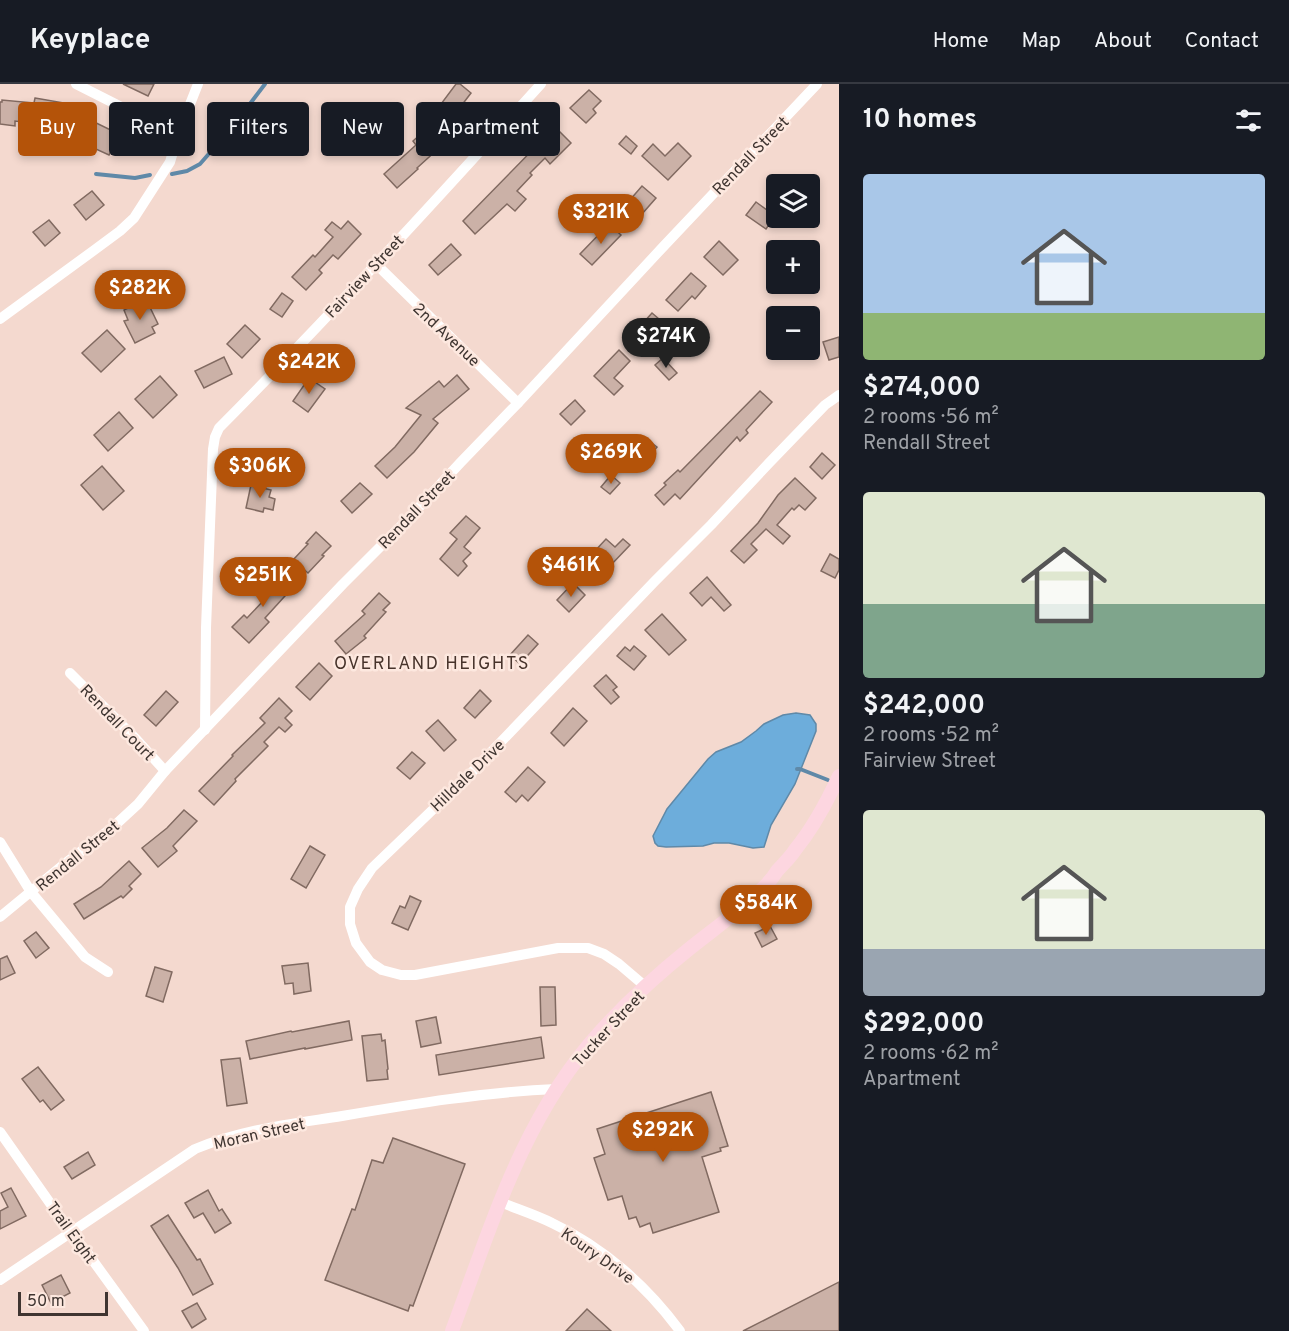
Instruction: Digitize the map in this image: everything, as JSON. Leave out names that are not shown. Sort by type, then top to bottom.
[{"type":"street","points":[[76,84],[111,102]]},
{"type":"street","points":[[191,102],[198,84]]},
{"type":"street","name":"Fairview Street","points":[[205,730],[206,628],[215,437],[219,428],[443,192],[541,84]]},
{"type":"street","name":"Rendall Street","points":[[0,917],[113,827],[138,804],[165,771],[409,518],[817,84]]},
{"type":"street","points":[[0,319],[120,231],[134,218],[172,156]]},
{"type":"street","name":"2nd Avenue","points":[[375,264],[518,403]]},
{"type":"street","name":"Hilldale Drive","points":[[646,987],[620,964],[588,948],[558,948],[415,975],[391,973],[370,962],[356,943],[350,924],[350,908],[358,889],[372,868],[481,764],[777,454],[825,405],[839,395]]},
{"type":"street","name":"Rendall Court","points":[[70,673],[165,771]]},
{"type":"street","name":"Tucker Street","points":[[452,1331],[522,1150],[556,1089],[598,1034],[624,1006],[767,885],[795,851],[839,776]]},
{"type":"street","points":[[0,842],[32,892],[85,957],[108,972]]},
{"type":"street","name":"Moran Street","points":[[0,1280],[195,1149],[227,1137],[262,1129],[464,1097],[523,1090],[556,1089]]},
{"type":"street","name":"Trail Eight","points":[[0,1132],[144,1331]]},
{"type":"street","name":"Koury Drive","points":[[500,1202],[551,1223],[581,1239],[614,1262],[645,1289],[680,1331]]},
{"type":"water","points":[[796,713],[810,715],[816,724],[816,731],[795,784],[771,825],[764,847],[753,848],[729,843],[714,843],[703,846],[666,847],[655,843],[653,836],[667,809],[708,759],[716,752],[741,742],[764,724],[783,715]]},
{"type":"building","points":[[123,84],[154,84],[148,96]]},
{"type":"building","points":[[456,84],[460,84],[471,93],[464,102],[442,102]]},
{"type":"building","points":[[589,90],[601,101],[593,109],[596,113],[586,123],[570,108]]},
{"type":"building","points":[[35,98],[58,102],[34,102]]},
{"type":"building","points":[[2,100],[23,102],[18,102],[18,121],[15,121],[15,126],[0,124],[0,102]]},
{"type":"building","points":[[97,123],[109,129],[109,155],[97,150]]},
{"type":"building","points":[[560,132],[571,143],[560,154]]},
{"type":"building","points":[[626,136],[637,146],[631,154],[619,144]]},
{"type":"building","points":[[678,143],[691,156],[668,180],[642,156],[653,144],[665,156]]},
{"type":"building","points":[[416,145],[416,156],[430,156],[397,188],[384,174]]},
{"type":"building","points":[[527,156],[558,156],[550,164],[545,158],[530,173],[532,175],[517,191],[526,199],[515,211],[507,204],[475,234],[463,221]]},
{"type":"building","points":[[642,186],[656,198],[642,214],[638,211],[633,216],[623,208]]},
{"type":"building","points":[[92,191],[104,205],[86,220],[74,205]]},
{"type":"building","points":[[756,202],[766,209],[767,228],[766,229],[746,215]]},
{"type":"building","points":[[49,220],[60,233],[45,246],[33,232]]},
{"type":"building","points":[[348,221],[361,234],[338,259],[333,255],[319,270],[322,273],[306,290],[292,277],[333,237],[325,230],[332,222],[341,229]]},
{"type":"building","points":[[609,224],[621,235],[592,265],[580,254]]},
{"type":"building","points":[[719,241],[738,260],[723,275],[704,257]]},
{"type":"building","points":[[451,244],[461,255],[438,275],[429,265]]},
{"type":"building","points":[[691,273],[706,286],[695,299],[692,296],[678,311],[666,300]]},
{"type":"building","points":[[282,293],[293,301],[282,317],[270,309]]},
{"type":"building","points":[[146,299],[158,324],[152,327],[155,333],[135,343],[124,321],[128,320],[124,310]]},
{"type":"building","points":[[652,313],[666,325],[661,330],[672,340],[659,355],[634,333]]},
{"type":"building","points":[[245,325],[260,339],[242,358],[227,344]]},
{"type":"building","points":[[107,330],[125,349],[101,372],[82,353]]},
{"type":"building","points":[[839,337],[839,357],[829,360],[823,342]]},
{"type":"building","points":[[619,350],[630,361],[614,378],[623,386],[614,395],[594,376]]},
{"type":"building","points":[[224,357],[232,374],[204,388],[195,371]]},
{"type":"building","points":[[663,358],[677,373],[669,380],[655,365]]},
{"type":"building","points":[[457,375],[469,389],[433,419],[438,423],[414,452],[387,478],[375,466],[395,447],[421,415],[406,408],[439,381],[444,387]]},
{"type":"building","points":[[160,376],[177,395],[153,418],[135,399]]},
{"type":"building","points":[[309,378],[325,389],[308,412],[293,401]]},
{"type":"building","points":[[760,391],[772,402],[746,430],[748,433],[740,441],[737,437],[680,499],[675,494],[664,505],[655,495],[666,485],[664,483],[678,470],[680,472]]},
{"type":"building","points":[[575,400],[585,411],[571,425],[560,414]]},
{"type":"building","points":[[119,412],[133,428],[108,451],[94,435]]},
{"type":"building","points":[[644,437],[657,447],[651,454],[639,444]]},
{"type":"building","points":[[822,453],[835,465],[822,479],[810,467]]},
{"type":"building","points":[[102,466],[124,491],[103,510],[81,485]]},
{"type":"building","points":[[611,475],[620,483],[610,494],[601,487]]},
{"type":"building","points":[[795,478],[816,498],[805,510],[799,505],[794,510],[792,508],[777,525],[790,536],[783,544],[766,529],[751,544],[757,550],[744,563],[731,551],[758,523],[778,495]]},
{"type":"building","points":[[360,483],[372,494],[352,513],[341,501]]},
{"type":"building","points":[[251,485],[271,490],[269,497],[275,499],[273,510],[264,508],[263,512],[246,508]]},
{"type":"building","points":[[466,516],[480,528],[464,547],[471,553],[463,561],[467,566],[458,576],[440,559],[457,539],[450,533]]},
{"type":"building","points":[[316,532],[331,546],[308,573],[293,560]]},
{"type":"building","points":[[606,539],[615,547],[623,539],[630,545],[610,566],[594,552]]},
{"type":"building","points":[[830,554],[839,559],[839,570],[835,578],[821,571]]},
{"type":"building","points":[[271,575],[277,581],[282,576],[294,586],[265,618],[269,622],[249,643],[232,627],[244,615],[247,618],[265,599],[262,597],[266,593],[260,587]]},
{"type":"building","points":[[707,577],[731,605],[724,611],[711,597],[702,606],[690,593]]},
{"type":"building","points":[[573,583],[585,595],[569,612],[557,600]]},
{"type":"building","points":[[379,593],[390,603],[383,610],[386,612],[364,636],[366,638],[346,654],[335,641],[365,614],[362,611]]},
{"type":"building","points":[[662,614],[686,640],[669,655],[645,630]]},
{"type":"building","points":[[528,635],[538,644],[520,664],[510,655]]},
{"type":"building","points":[[634,646],[646,656],[634,670],[617,656],[625,647],[630,651]]},
{"type":"building","points":[[319,663],[332,676],[310,700],[296,687]]},
{"type":"building","points":[[606,675],[617,687],[613,690],[619,697],[611,704],[594,686]]},
{"type":"building","points":[[480,690],[491,701],[475,718],[464,708]]},
{"type":"building","points":[[166,691],[178,702],[156,726],[144,715]]},
{"type":"building","points":[[279,698],[292,711],[285,718],[292,725],[285,732],[279,727],[264,742],[268,746],[235,779],[236,781],[214,805],[199,791],[265,723],[260,718]]},
{"type":"building","points":[[573,708],[587,721],[564,746],[551,733]]},
{"type":"building","points":[[438,720],[456,740],[444,751],[426,731]]},
{"type":"building","points":[[412,752],[425,763],[410,779],[397,768]]},
{"type":"building","points":[[528,767],[545,782],[528,801],[522,795],[516,802],[505,792]]},
{"type":"building","points":[[184,810],[197,821],[173,846],[177,851],[158,867],[142,848],[167,828]]},
{"type":"building","points":[[310,846],[325,855],[306,888],[291,879]]},
{"type":"building","points":[[129,861],[141,874],[129,886],[132,889],[123,898],[121,896],[84,919],[74,904],[101,887]]},
{"type":"building","points":[[410,896],[421,901],[408,930],[392,923],[400,906],[405,908]]},
{"type":"building","points":[[770,926],[777,939],[762,947],[755,933]]},
{"type":"building","points":[[36,932],[49,948],[36,958],[24,941]]},
{"type":"building","points":[[7,956],[15,973],[0,980],[0,959]]},
{"type":"building","points":[[308,963],[311,991],[294,994],[293,983],[285,984],[282,966]]},
{"type":"building","points":[[155,967],[172,972],[163,1002],[146,996]]},
{"type":"building","points":[[540,987],[555,987],[556,1025],[541,1026]]},
{"type":"building","points":[[436,1017],[441,1043],[421,1047],[416,1021]]},
{"type":"building","points":[[349,1021],[352,1040],[250,1059],[246,1041]]},
{"type":"building","points":[[381,1034],[382,1041],[385,1040],[388,1079],[367,1081],[362,1036]]},
{"type":"building","points":[[541,1037],[544,1058],[439,1075],[436,1055]]},
{"type":"building","points":[[240,1058],[247,1103],[227,1106],[221,1060]]},
{"type":"building","points":[[38,1067],[64,1100],[51,1110],[43,1100],[40,1102],[22,1079]]},
{"type":"building","points":[[711,1092],[728,1146],[720,1148],[721,1151],[702,1157],[719,1212],[653,1233],[650,1223],[640,1227],[636,1217],[629,1219],[622,1196],[608,1200],[594,1158],[605,1154],[597,1129]]},
{"type":"building","points":[[393,1138],[465,1164],[413,1306],[410,1305],[408,1311],[325,1280],[352,1209],[355,1210],[372,1160],[383,1163]]},
{"type":"building","points":[[88,1152],[95,1165],[72,1179],[64,1167]]},
{"type":"building","points":[[11,1188],[26,1216],[0,1229],[0,1211],[8,1207],[1,1193]]},
{"type":"building","points":[[208,1190],[219,1211],[222,1209],[231,1223],[215,1233],[203,1213],[194,1218],[185,1203]]},
{"type":"building","points":[[168,1215],[197,1260],[200,1259],[213,1284],[193,1295],[151,1226]]},
{"type":"building","points":[[61,1275],[70,1293],[51,1303],[42,1285]]},
{"type":"building","points":[[839,1282],[839,1331],[743,1331]]},
{"type":"building","points":[[197,1303],[206,1319],[192,1328],[182,1311]]},
{"type":"building","points":[[587,1309],[611,1331],[566,1331]]},
{"type":"waterway","points":[[172,174],[187,171],[200,164],[265,84]]},
{"type":"waterway","points":[[96,174],[135,178],[150,175]]},
{"type":"waterway","points":[[797,769],[828,780]]},
{"type":"district","name":"OVERLAND HEIGHTS","points":[[432,663]]}]
